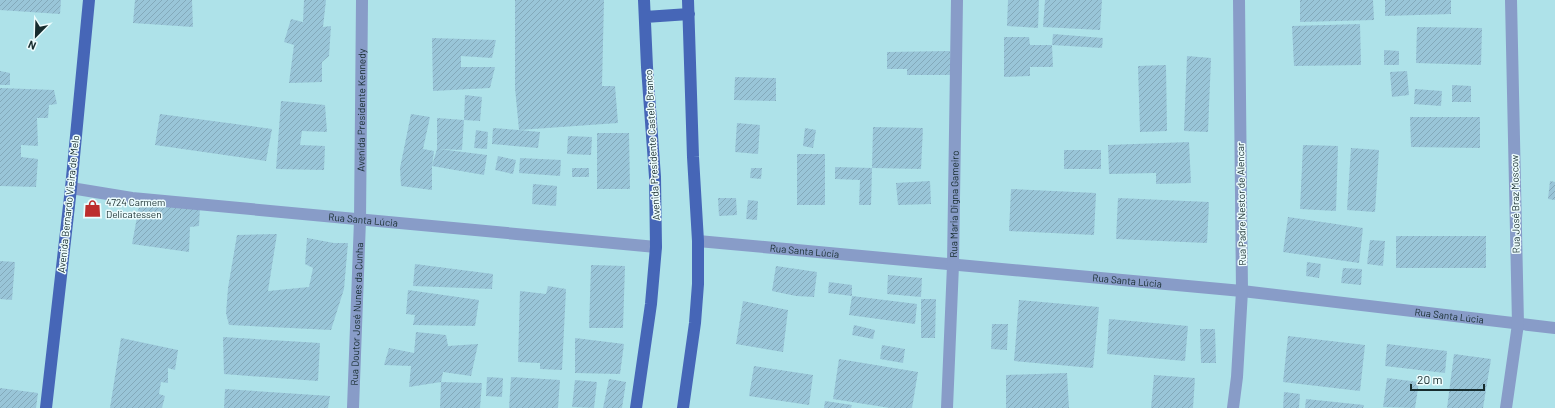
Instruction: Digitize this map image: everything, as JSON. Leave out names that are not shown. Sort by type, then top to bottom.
[{"type":"main road","name":"Avenida Bernardo Vieira de Melo","points":[[46,408],[71,188],[89,0]]},
{"type":"main road","name":"Avenida Presidente Castelo Branco","points":[[636,408],[651,304],[656,247],[655,177],[644,0]]},
{"type":"main road","points":[[683,408],[695,323],[698,241],[693,157],[688,0]]},
{"type":"main road","points":[[646,17],[689,14]]},
{"type":"street","name":"Avenida Presidente Kennedy","points":[[360,220],[362,0]]},
{"type":"street","name":"Rua Maria Digna Gameiro","points":[[947,408],[953,265],[957,0]]},
{"type":"street","name":"Rua Padre Nestor de Alencar","points":[[1233,408],[1237,377],[1242,291],[1239,0]]},
{"type":"street","name":"Rua José Braz Moscow","points":[[1506,408],[1518,324],[1511,0]]},
{"type":"street","name":"Rua Santa Lúcia","points":[[71,188],[132,198],[656,247]]},
{"type":"street","name":"Rua Doutor José Nunes da Cunha","points":[[353,408],[360,220]]},
{"type":"street","name":"Rua Santa Lúcia","points":[[698,241],[1242,291],[1555,328]]},
{"type":"building","points":[[0,0],[61,0],[60,14],[0,10]]},
{"type":"building","points":[[135,0],[192,0],[193,27],[133,23]]},
{"type":"building","points":[[304,0],[326,0],[323,27],[331,26],[329,56],[322,62],[322,82],[289,83],[294,45],[284,42],[291,19],[303,22]]},
{"type":"building","points":[[515,0],[604,0],[602,86],[615,86],[618,123],[519,130],[515,88]]},
{"type":"building","points":[[1008,0],[1039,0],[1038,28],[1007,26]]},
{"type":"building","points":[[1045,0],[1102,0],[1100,30],[1043,27]]},
{"type":"building","points":[[1300,0],[1373,0],[1374,20],[1300,22]]},
{"type":"building","points":[[1385,0],[1451,0],[1451,14],[1385,16]]},
{"type":"building","points":[[1360,24],[1361,65],[1294,66],[1292,26]]},
{"type":"building","points":[[1417,27],[1482,28],[1481,65],[1416,63]]},
{"type":"building","points":[[1053,34],[1103,38],[1102,48],[1052,45]]},
{"type":"building","points":[[1004,37],[1029,37],[1030,45],[1052,45],[1053,67],[1030,67],[1030,76],[1004,77]]},
{"type":"building","points":[[432,38],[496,40],[492,58],[461,56],[461,67],[495,67],[490,88],[433,91]]},
{"type":"building","points":[[1384,50],[1399,51],[1399,65],[1384,65]]},
{"type":"building","points":[[950,51],[951,75],[907,75],[907,69],[887,69],[887,52]]},
{"type":"building","points":[[1187,56],[1211,58],[1208,132],[1184,131]]},
{"type":"building","points":[[1166,65],[1167,131],[1140,132],[1138,66]]},
{"type":"building","points":[[0,71],[10,73],[10,85],[0,85]]},
{"type":"building","points":[[1407,71],[1409,95],[1392,97],[1390,72]]},
{"type":"building","points":[[735,77],[776,78],[776,101],[734,100]]},
{"type":"building","points":[[1452,85],[1471,86],[1471,102],[1452,102]]},
{"type":"building","points":[[0,88],[54,90],[57,104],[49,105],[48,118],[37,118],[38,146],[21,145],[21,157],[38,159],[36,187],[0,186]]},
{"type":"building","points":[[1415,89],[1442,91],[1441,106],[1414,104]]},
{"type":"building","points":[[465,95],[482,97],[480,121],[464,120]]},
{"type":"building","points":[[281,101],[325,105],[327,132],[302,131],[300,145],[325,146],[324,170],[276,169]]},
{"type":"building","points":[[160,114],[272,129],[266,161],[155,145]]},
{"type":"building","points":[[411,114],[430,117],[423,149],[434,151],[432,166],[432,190],[401,186],[400,168]]},
{"type":"building","points":[[1410,117],[1480,117],[1480,148],[1411,147]]},
{"type":"building","points":[[437,118],[464,120],[462,150],[439,149],[487,155],[484,175],[432,166],[437,149]]},
{"type":"building","points":[[737,123],[760,125],[758,154],[735,152]]},
{"type":"building","points":[[873,127],[923,128],[921,169],[872,168]]},
{"type":"building","points":[[493,128],[540,132],[538,148],[492,144]]},
{"type":"building","points":[[805,128],[816,130],[813,148],[803,146]]},
{"type":"building","points":[[476,130],[488,132],[487,149],[474,148]]},
{"type":"building","points":[[597,133],[629,133],[630,189],[597,189]]},
{"type":"building","points":[[568,136],[592,137],[591,155],[567,154]]},
{"type":"building","points":[[1189,142],[1191,183],[1156,184],[1156,173],[1109,174],[1108,145]]},
{"type":"building","points":[[1303,145],[1338,146],[1336,211],[1300,209]]},
{"type":"building","points":[[1351,148],[1379,150],[1375,212],[1347,210]]},
{"type":"building","points":[[1064,150],[1101,150],[1101,169],[1064,169]]},
{"type":"building","points":[[797,154],[825,154],[825,205],[797,205]]},
{"type":"building","points":[[498,156],[516,160],[513,174],[495,170]]},
{"type":"building","points":[[520,158],[561,160],[560,176],[519,173]]},
{"type":"building","points":[[835,167],[872,168],[871,205],[859,205],[860,180],[835,179]]},
{"type":"building","points":[[572,168],[589,168],[589,177],[572,177]]},
{"type":"building","points":[[751,168],[762,168],[761,179],[750,178]]},
{"type":"building","points":[[930,181],[931,204],[898,205],[896,183]]},
{"type":"building","points":[[1550,181],[1555,182],[1555,200],[1548,199]]},
{"type":"building","points":[[533,184],[557,186],[556,206],[532,204]]},
{"type":"building","points":[[1011,189],[1096,193],[1094,235],[1009,231]]},
{"type":"building","points":[[718,198],[736,198],[737,215],[719,216]]},
{"type":"building","points":[[1118,198],[1209,202],[1207,243],[1116,239]]},
{"type":"building","points":[[748,200],[758,201],[757,220],[746,219]]},
{"type":"building","points":[[140,201],[200,207],[199,226],[190,227],[189,252],[132,244]]},
{"type":"building","points":[[1288,217],[1363,228],[1359,263],[1283,252]]},
{"type":"building","points":[[277,234],[268,291],[309,287],[313,268],[305,264],[307,238],[334,243],[348,243],[344,289],[331,330],[229,325],[226,313],[228,288],[237,235]]},
{"type":"building","points":[[1396,236],[1486,236],[1486,268],[1396,268]]},
{"type":"building","points":[[1370,240],[1385,241],[1383,266],[1367,264]]},
{"type":"building","points":[[0,261],[15,262],[12,300],[0,299]]},
{"type":"building","points":[[1307,262],[1321,264],[1319,278],[1306,276]]},
{"type":"building","points":[[415,264],[493,274],[492,289],[413,286]]},
{"type":"building","points":[[591,265],[625,266],[623,328],[589,328]]},
{"type":"building","points":[[776,266],[817,272],[814,297],[796,296],[772,291]]},
{"type":"building","points":[[1343,268],[1362,269],[1361,285],[1341,283]]},
{"type":"building","points":[[888,275],[922,278],[921,297],[887,294]]},
{"type":"building","points":[[829,282],[852,285],[852,296],[828,293]]},
{"type":"building","points":[[548,286],[566,289],[562,370],[540,369],[540,363],[518,362],[520,291],[546,294]]},
{"type":"building","points":[[408,290],[479,300],[475,326],[413,325],[415,315],[406,314]]},
{"type":"building","points":[[852,296],[917,304],[915,324],[849,315]]},
{"type":"building","points":[[921,299],[936,299],[935,338],[921,338]]},
{"type":"building","points":[[1019,300],[1099,307],[1093,368],[1014,361]]},
{"type":"building","points":[[743,301],[788,310],[783,352],[736,344]]},
{"type":"building","points":[[1109,319],[1188,326],[1185,361],[1107,354]]},
{"type":"building","points":[[992,324],[1008,324],[1007,350],[991,349]]},
{"type":"building","points":[[854,325],[875,330],[873,339],[852,335]]},
{"type":"building","points":[[1200,329],[1215,329],[1216,363],[1201,363]]},
{"type":"building","points":[[416,332],[446,335],[448,346],[478,344],[471,376],[443,372],[441,382],[409,387],[411,366],[384,365],[389,348],[414,353]]},
{"type":"building","points":[[1288,336],[1365,345],[1360,391],[1283,382]]},
{"type":"building","points":[[223,337],[320,343],[318,381],[224,374]]},
{"type":"building","points":[[121,338],[178,350],[175,370],[168,368],[168,383],[161,382],[159,394],[165,396],[162,408],[110,408]]},
{"type":"building","points":[[575,338],[624,344],[620,374],[575,373]]},
{"type":"building","points":[[1387,344],[1447,351],[1445,373],[1385,366]]},
{"type":"building","points":[[882,345],[905,349],[903,363],[880,359]]},
{"type":"building","points":[[1454,354],[1491,359],[1483,408],[1447,408]]},
{"type":"building","points":[[839,359],[918,372],[912,408],[890,408],[833,399]]},
{"type":"building","points":[[754,366],[813,375],[809,405],[749,396]]},
{"type":"building","points":[[1067,373],[1069,408],[1006,408],[1006,375]]},
{"type":"building","points":[[1154,375],[1195,378],[1193,408],[1151,408]]},
{"type":"building","points":[[487,377],[503,378],[502,397],[486,396]]},
{"type":"building","points":[[511,377],[560,380],[558,408],[509,408]]},
{"type":"building","points":[[1387,378],[1419,382],[1415,408],[1383,407]]},
{"type":"building","points":[[609,379],[626,382],[622,408],[603,408]]},
{"type":"building","points":[[575,380],[597,382],[594,408],[572,407]]},
{"type":"building","points":[[441,382],[482,383],[480,408],[440,408]]},
{"type":"building","points":[[0,388],[38,393],[36,408],[0,408]]},
{"type":"building","points":[[225,389],[330,396],[328,408],[224,408]]},
{"type":"building","points":[[1284,392],[1300,394],[1299,408],[1283,408]]},
{"type":"building","points":[[1306,399],[1364,405],[1363,408],[1305,408]]},
{"type":"building","points":[[825,401],[852,405],[851,408],[824,408]]},
{"type":"place","name":"4724 Carmem Delicatessen","points":[[93,208]]}]
